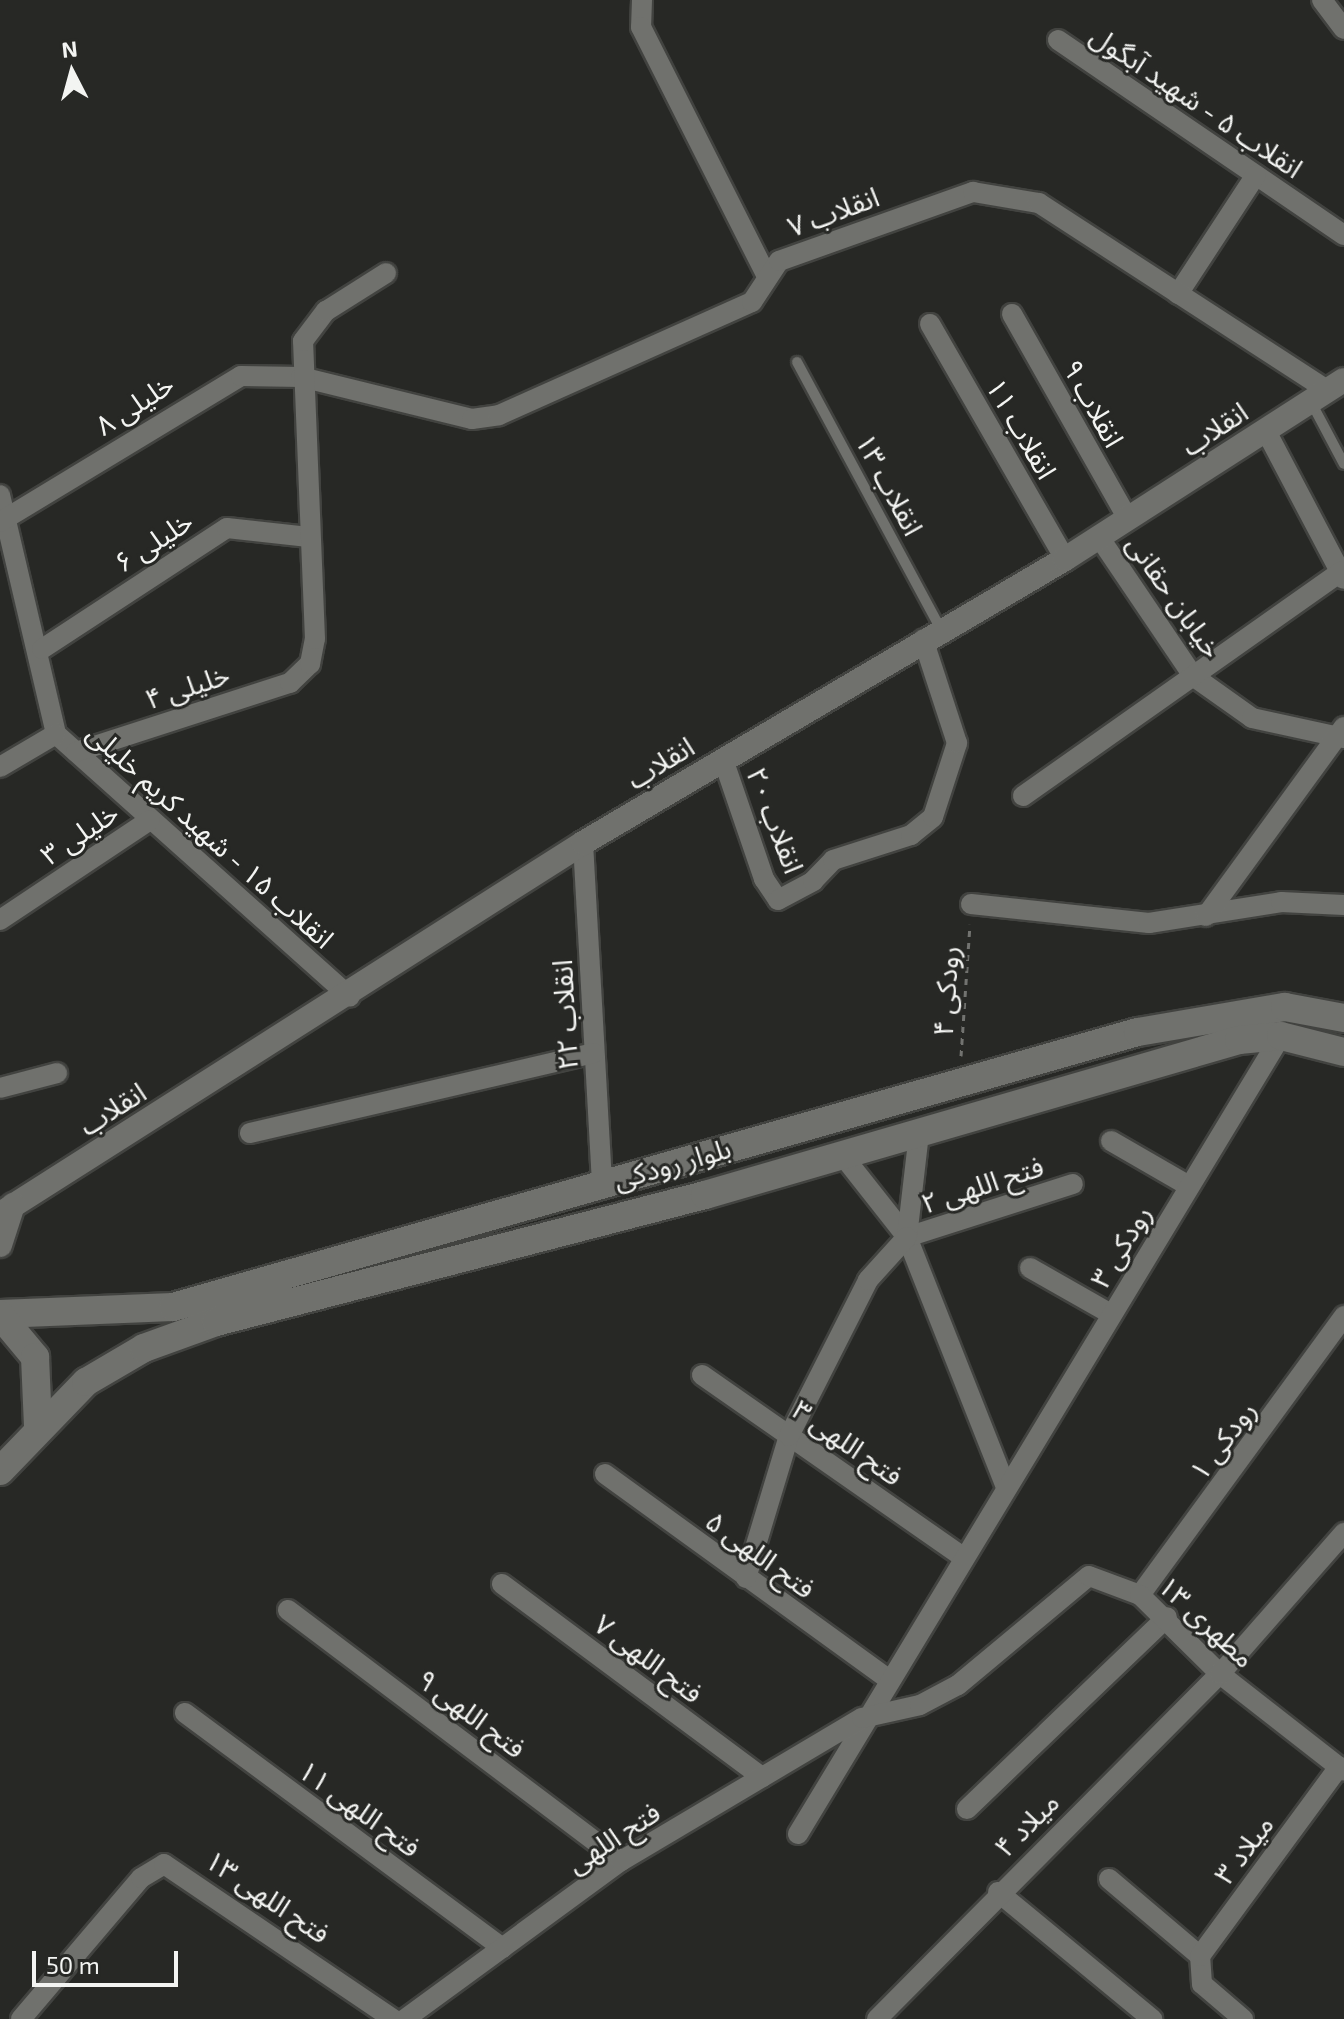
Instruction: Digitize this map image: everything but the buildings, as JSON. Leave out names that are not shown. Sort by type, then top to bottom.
[{"type":"main road","name":"بلوار رودکی","points":[[0,1315],[121,1314],[173,1307],[1138,1032],[1285,1007],[1344,1018]]},
{"type":"main road","name":"بلوار رودکی","points":[[0,1471],[38,1425],[86,1382],[144,1348],[843,1156],[1239,1040],[1281,1036],[1344,1052]]},
{"type":"main road","points":[[121,1314],[115,1336],[144,1348]]},
{"type":"main road","points":[[0,1315],[35,1357],[38,1425]]},
{"type":"street","points":[[642,0],[641,27],[766,274]]},
{"type":"street","points":[[1322,0],[1344,29]]},
{"type":"street","name":"انقلاب ۵ - شهید آبگول","points":[[1058,40],[1344,235]]},
{"type":"street","points":[[1178,294],[1256,175]]},
{"type":"street","name":"انقلاب ۷","points":[[301,377],[472,419],[499,415],[752,302],[766,274],[779,261],[944,200],[1000,192],[1039,203],[1328,391]]},
{"type":"street","points":[[309,537],[301,377],[303,341],[313,327],[386,273]]},
{"type":"street","name":"انقلاب ۹","points":[[1012,314],[1128,519]]},
{"type":"street","name":"انقلاب ۱۱","points":[[930,324],[1065,559]]},
{"type":"street","name":"خلیلی ۸","points":[[5,520],[206,393],[241,376],[301,377]]},
{"type":"street","name":"انقلاب","points":[[0,1245],[7,1210],[350,997],[583,843],[932,634],[1065,559],[1328,391]]},
{"type":"street","points":[[1023,796],[1342,576],[1266,431]]},
{"type":"street","name":"انقلاب ۱۵ - شهید کریم خلیلی","points":[[0,495],[42,649],[56,734],[350,997]]},
{"type":"street","name":"خلیلی ۶","points":[[42,649],[227,528],[309,537]]},
{"type":"street","name":"خلیلی ۴","points":[[76,752],[290,683],[310,664],[309,537]]},
{"type":"street","name":"خیابان حقانی","points":[[1099,537],[1193,676],[1252,718],[1342,734]]},
{"type":"street","name":"انقلاب ۲۰","points":[[723,759],[764,879],[778,900],[813,881],[833,860],[911,835],[933,817],[957,743],[932,634]]},
{"type":"street","points":[[0,767],[56,734]]},
{"type":"street","points":[[1206,916],[1342,734]]},
{"type":"street","name":"خلیلی ۳","points":[[0,920],[150,820]]},
{"type":"street","name":"انقلاب ۲۲","points":[[583,843],[602,1184]]},
{"type":"street","points":[[971,904],[1111,923],[1206,916],[1281,902],[1344,905]]},
{"type":"street","name":"رودکی ۳","points":[[1005,1485],[1281,1036]]},
{"type":"street","points":[[250,1133],[594,1053]]},
{"type":"street","points":[[0,1088],[57,1073]]},
{"type":"street","points":[[746,1578],[789,1436],[868,1280],[907,1237],[919,1134]]},
{"type":"street","points":[[1111,1141],[1189,1186]]},
{"type":"street","points":[[843,1156],[907,1237],[1005,1485]]},
{"type":"street","name":"فتح اللهی ۲","points":[[907,1237],[1073,1184]]},
{"type":"street","points":[[1030,1268],[1111,1314]]},
{"type":"street","name":"رودکی ۱","points":[[1140,1595],[1344,1316]]},
{"type":"street","name":"فتح اللهی ۳","points":[[702,1375],[961,1556]]},
{"type":"street","name":"فتح اللهی ۵","points":[[605,1474],[887,1678]]},
{"type":"street","name":"فتح اللهی","points":[[798,1834],[862,1718],[1005,1485]]},
{"type":"street","name":"میلاد ۴","points":[[877,2019],[998,1892],[1220,1674],[1340,1545]]},
{"type":"street","name":"مطهری ۱۳","points":[[862,1718],[920,1705],[958,1685],[1089,1576],[1140,1595],[1167,1617],[1220,1674],[1342,1769]]},
{"type":"street","name":"فتح اللهی ۷","points":[[502,1584],[762,1777]]},
{"type":"street","name":"فتح اللهی ۹","points":[[288,1610],[621,1861]]},
{"type":"street","points":[[967,1809],[1167,1617]]},
{"type":"street","name":"فتح اللهی ۱۱","points":[[185,1713],[503,1948]]},
{"type":"street","name":"فتح اللهی","points":[[405,2019],[621,1861],[862,1718]]},
{"type":"street","name":"میلاد ۳","points":[[1199,1961],[1342,1769]]},
{"type":"street","name":"فتح اللهی ۱۳","points":[[21,2019],[141,1878],[164,1864],[393,2019]]},
{"type":"street","points":[[1109,1879],[1199,1961],[1211,1993],[1213,2019]]},
{"type":"street","points":[[998,1892],[1152,2019]]},
{"type":"street","points":[[1211,1993],[1243,2019]]},
{"type":"lane","name":"انقلاب ۱۳","points":[[797,362],[932,634]]},
{"type":"lane","points":[[1328,391],[1344,464]]},
{"type":"path","name":"رودکی ۴","points":[[960,1081],[971,904]]}]
